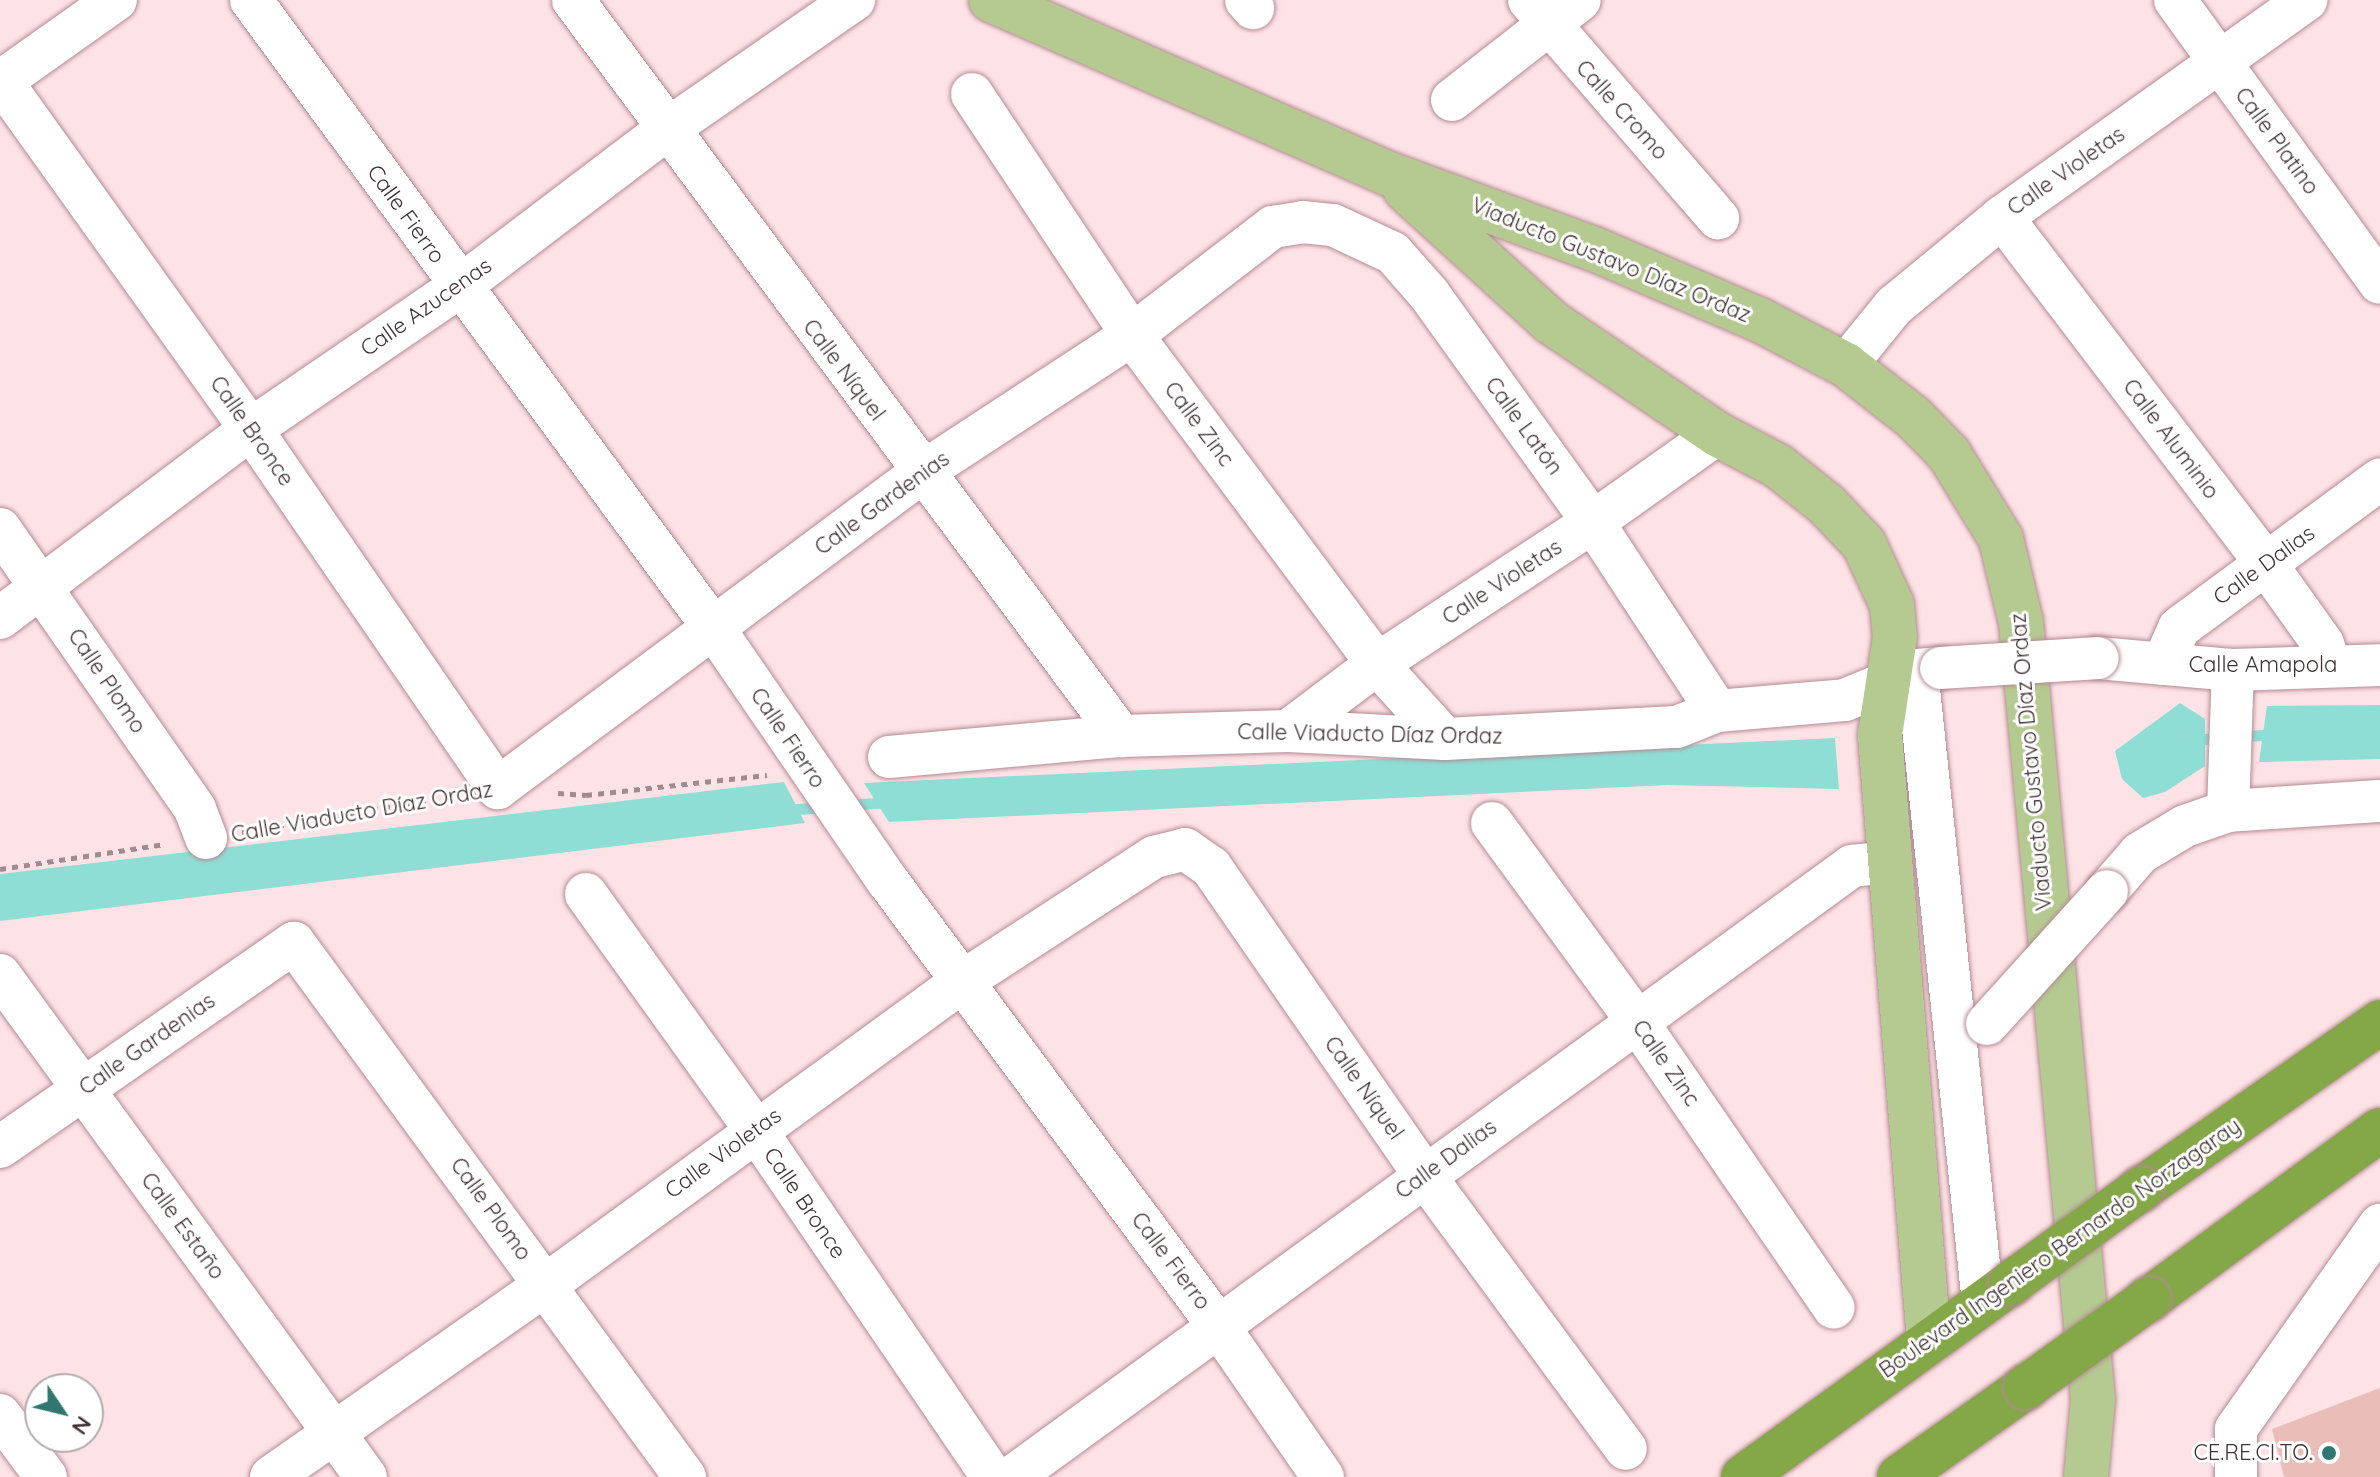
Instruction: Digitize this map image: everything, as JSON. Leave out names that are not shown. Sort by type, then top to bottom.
[{"type":"highway","name":"Boulevard Ingeniero Bernardo Norzagaray","points":[[1743,1477],[1929,1340],[2380,1022]]},
{"type":"highway","points":[[1899,1477],[2380,1130]]},
{"type":"main road","name":"Viaducto Gustavo Díaz Ordaz","points":[[991,0],[1389,174],[1594,249],[1760,320],[1846,365],[1914,418],[1979,496],[2001,539],[2021,622],[2093,1399],[2086,1477]]},
{"type":"main road","name":"Viaducto Gustavo Díaz Ordaz","points":[[1389,174],[1551,322],[1717,434],[1778,466],[1826,504],[1864,544],[1892,605],[1917,672],[1880,735],[1903,1055],[1929,1340]]},
{"type":"street","points":[[0,81],[116,0]]},
{"type":"street","name":"Calle Fierro","points":[[251,0],[459,287],[713,627],[786,765],[887,880],[1217,1324],[1323,1477]]},
{"type":"street","name":"Calle Níquel","points":[[573,0],[921,473],[1121,736]]},
{"type":"street","points":[[1452,100],[1538,12],[1580,0]]},
{"type":"street","name":"Calle Platino","points":[[2175,0],[2380,283]]},
{"type":"street","name":"Calle Violetas","points":[[1846,365],[1894,306],[2002,217],[2306,0]]},
{"type":"street","name":"Calle Azucenas","points":[[0,618],[251,429],[459,287],[666,130],[848,5]]},
{"type":"street","name":"Calle Cromo","points":[[1538,12],[1718,218]]},
{"type":"street","name":"Calle Bronce","points":[[0,81],[251,429],[498,788]]},
{"type":"street","name":"Calle Zinc","points":[[972,94],[1132,335],[1377,664],[1445,739]]},
{"type":"street","name":"Calle Aluminio","points":[[2002,217],[2266,564],[2323,644],[2330,666]]},
{"type":"street","name":"Calle Latón","points":[[1273,227],[1303,222],[1333,225],[1393,253],[1429,294],[1593,522],[1717,711]]},
{"type":"street","name":"Calle Gardenias","points":[[498,788],[921,473],[1132,335],[1273,227]]},
{"type":"street","name":"Calle Violetas","points":[[1288,731],[1377,664],[1593,522],[1717,434]]},
{"type":"street","name":"Calle Dalias","points":[[2163,664],[2179,628],[2380,479]]},
{"type":"street","name":"Calle Plomo","points":[[0,529],[195,809],[206,838]]},
{"type":"street","name":"Calle Amapola","points":[[1917,672],[2098,658],[2163,664],[2232,688],[2330,666],[2380,665]]},
{"type":"street","points":[[1917,672],[1972,1034],[1997,1293]]},
{"type":"street","name":"Calle Viaducto Díaz Ordaz","points":[[889,757],[1121,736],[1288,731],[1445,739],[1677,727],[1717,711],[1845,700],[1917,672]]},
{"type":"street","points":[[2229,792],[2232,688]]},
{"type":"street","points":[[1903,1055],[1972,1034],[2152,845],[2229,792],[2380,801]]},
{"type":"street","name":"Calle Zinc","points":[[1492,823],[1636,1020],[1834,1308]]},
{"type":"street","name":"Calle Níquel","points":[[1185,849],[1211,867],[1424,1175],[1626,1449]]},
{"type":"street","name":"Calle Violetas","points":[[271,1477],[547,1284],[755,1129],[963,981],[1154,857],[1185,849]]},
{"type":"street","name":"Calle Dalias","points":[[1012,1477],[1217,1324],[1852,866],[1889,862]]},
{"type":"street","name":"Calle Bronce","points":[[586,894],[755,1129],[992,1477]]},
{"type":"street","name":"Calle Gardenias","points":[[0,1147],[294,943]]},
{"type":"street","name":"Calle Plomo","points":[[294,943],[547,1284],[685,1477]]},
{"type":"street","name":"Calle Estaño","points":[[0,975],[366,1477]]},
{"type":"street","points":[[2236,1477],[2236,1429],[2380,1225]]},
{"type":"street","points":[[0,1415],[46,1477]]},
{"type":"path","name":"Calle Viaducto Díaz Ordaz","points":[[0,869],[206,838],[498,788],[586,795],[786,765]]},
{"type":"water","points":[[2180,703],[2205,719],[2205,766],[2165,792],[2143,798],[2122,779],[2115,751]]},
{"type":"water","points":[[2380,705],[2380,759],[2259,762],[2267,706]]},
{"type":"water","points":[[1835,738],[1839,789],[1668,785],[889,822],[864,783]]},
{"type":"water","points":[[784,782],[805,823],[0,921],[0,874]]},
{"type":"building","name":"CE.RE.CI.TO.","points":[[2380,1388],[2380,1477],[2284,1477],[2272,1429]]},
{"type":"waterway","points":[[2193,740],[2275,734]]},
{"type":"waterway","points":[[847,805],[890,802]]},
{"type":"waterway","points":[[784,810],[826,807]]},
{"type":"place","name":"CE.RE.CI.TO.","points":[[2329,1453]]}]
